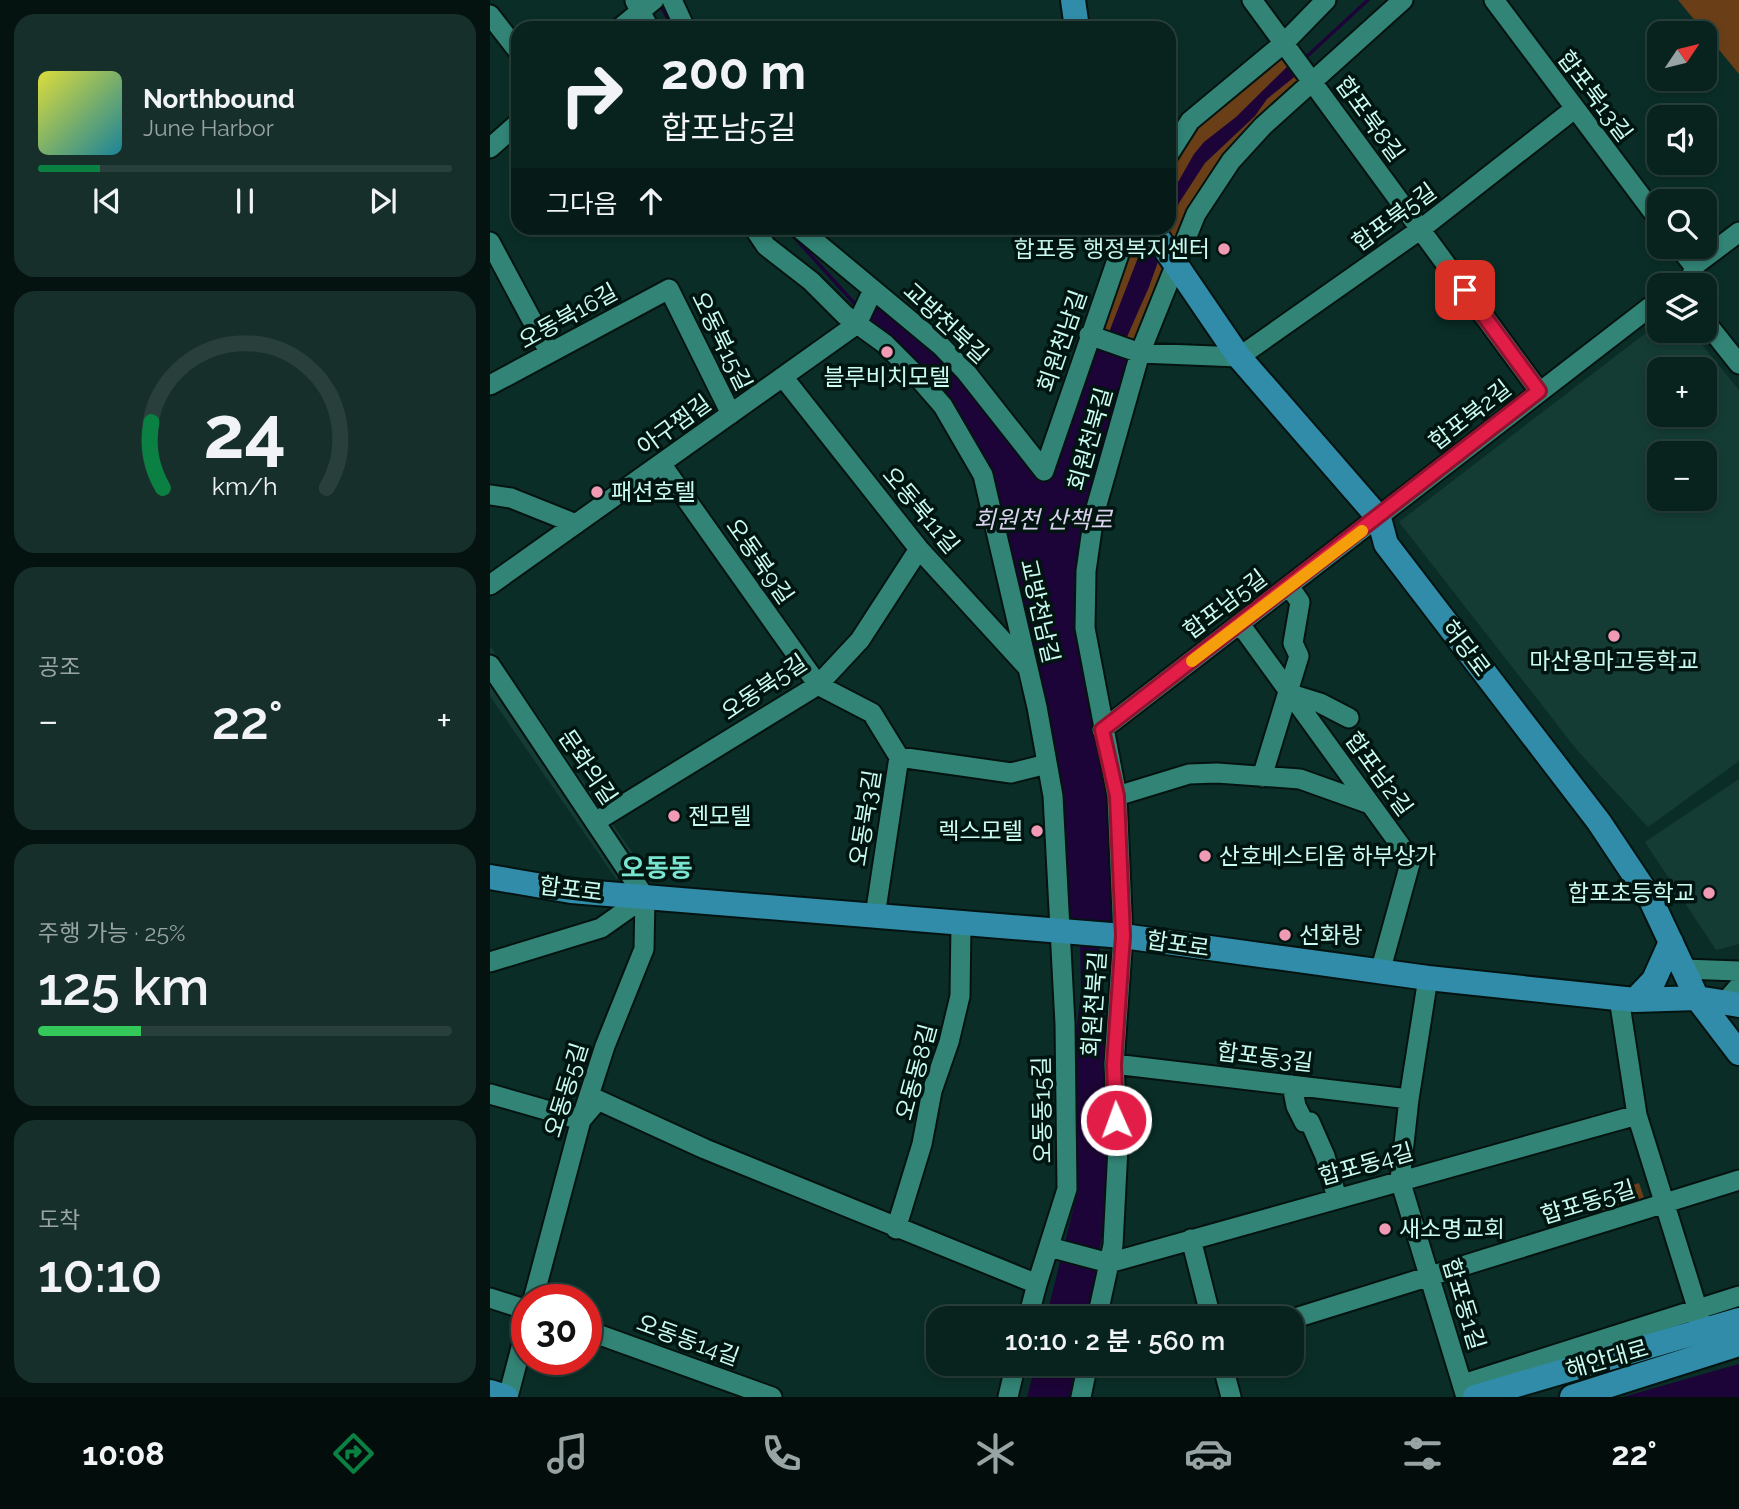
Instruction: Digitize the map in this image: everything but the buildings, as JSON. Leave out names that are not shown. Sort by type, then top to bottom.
[{"type":"main road","points":[[1073,0],[1076,21]]},
{"type":"main road","name":"허당로","points":[[1156,235],[1239,357],[1379,518],[1386,544],[1599,822],[1651,900],[1697,998],[1739,1053]]},
{"type":"main road","name":"합포로","points":[[490,877],[571,891],[1123,936],[1380,972],[1627,999],[1734,997]]},
{"type":"main road","points":[[1627,999],[1654,980],[1671,942]]},
{"type":"main road","name":"해안대로","points":[[1468,1393],[1701,1320],[1739,1320]]},
{"type":"main road","name":"해안대로","points":[[1572,1397],[1739,1344]]},
{"type":"main road","points":[[490,1392],[507,1397]]},
{"type":"street","points":[[672,0],[682,21]]},
{"type":"street","points":[[1252,0],[1285,45]]},
{"type":"street","points":[[1176,143],[1190,121],[1285,45],[1326,0]]},
{"type":"street","name":"회원천북길","points":[[1100,1306],[1109,1263],[1118,1147],[1114,1065],[1123,936],[1117,796],[1102,730],[1085,628],[1086,571],[1094,515],[1140,353],[1196,214],[1231,161],[1264,126],[1403,0]]},
{"type":"street","name":"합포북13길","points":[[1494,0],[1573,110],[1647,205]]},
{"type":"street","points":[[629,21],[644,10]]},
{"type":"street","points":[[490,15],[511,42]]},
{"type":"street","name":"합포북8길","points":[[1285,45],[1539,391]]},
{"type":"street","name":"합포북5길","points":[[1239,357],[1421,229],[1573,110]]},
{"type":"street","points":[[490,148],[511,129]]},
{"type":"street","points":[[1694,273],[1739,232]]},
{"type":"street","name":"교방천남길","points":[[759,235],[766,246],[811,281],[857,324],[885,344],[943,406],[983,475],[1028,668],[1053,796],[1058,930]]},
{"type":"street","name":"교방천북길","points":[[807,235],[872,292],[900,309],[946,351],[1044,471]]},
{"type":"street","name":"회원천남길","points":[[1044,471],[1125,235]]},
{"type":"street","points":[[490,242],[550,352]]},
{"type":"street","name":"오동북16길","points":[[490,385],[669,289]]},
{"type":"street","name":"오동북15길","points":[[669,289],[731,414]]},
{"type":"street","name":"아구찜길","points":[[490,585],[857,324],[872,292]]},
{"type":"street","name":"합포북2길","points":[[1379,518],[1647,309]]},
{"type":"street","points":[[1089,335],[1140,353],[1239,357]]},
{"type":"street","points":[[1717,336],[1739,364]]},
{"type":"street","name":"오동북11길","points":[[783,377],[919,549],[1028,668]]},
{"type":"street","name":"오동북9길","points":[[662,465],[818,685]]},
{"type":"street","points":[[490,495],[511,498],[576,524]]},
{"type":"street","name":"합포남5길","points":[[1102,730],[1379,518]]},
{"type":"street","name":"오동북5길","points":[[595,822],[818,685],[860,640],[919,549]]},
{"type":"street","points":[[1262,776],[1298,656],[1293,643],[1300,602],[1289,586]]},
{"type":"street","name":"합포남2길","points":[[1240,624],[1411,860],[1380,972]]},
{"type":"street","name":"문화의길","points":[[490,665],[645,897]]},
{"type":"street","name":"오동북3길","points":[[818,685],[872,713],[899,757],[875,916]]},
{"type":"street","points":[[1289,692],[1321,703],[1349,718]]},
{"type":"street","points":[[899,757],[1011,773],[1047,764]]},
{"type":"street","points":[[1117,796],[1189,774],[1262,776],[1300,779],[1370,804]]},
{"type":"street","points":[[490,962],[601,928],[645,897]]},
{"type":"street","name":"오동동5길","points":[[537,1284],[581,1120],[605,1046],[644,949],[645,897]]},
{"type":"street","name":"오동동8길","points":[[896,1229],[922,1144],[932,1091],[949,1042],[960,996],[961,923]]},
{"type":"street","name":"오동동15길","points":[[1031,1306],[1068,1189],[1065,1024],[1058,930]]},
{"type":"street","points":[[1683,969],[1739,971]]},
{"type":"street","name":"합포동1길","points":[[1428,978],[1409,1099],[1400,1180],[1468,1393]]},
{"type":"street","points":[[1627,999],[1637,1115],[1667,1203],[1701,1320],[1739,1296]]},
{"type":"street","name":"합포동3길","points":[[1114,1065],[1409,1099]]},
{"type":"street","points":[[1292,1085],[1296,1106],[1314,1131],[1337,1198]]},
{"type":"street","points":[[490,1094],[581,1120],[598,1100],[705,1149],[896,1229],[1037,1284]]},
{"type":"street","name":"합포동4길","points":[[1109,1263],[1637,1115]]},
{"type":"street","name":"합포동5길","points":[[1304,1315],[1739,1180]]},
{"type":"street","points":[[1191,1239],[1208,1306]]},
{"type":"street","points":[[1049,1247],[1109,1263]]},
{"type":"street","points":[[490,1298],[511,1305]]},
{"type":"street","name":"오동동14길","points":[[602,1337],[726,1389],[772,1397]]},
{"type":"street","points":[[507,1397],[513,1375]]},
{"type":"street","points":[[1008,1397],[1013,1376]]},
{"type":"street","points":[[1080,1397],[1085,1376]]},
{"type":"street","points":[[1225,1376],[1231,1397]]},
{"type":"shaded area","points":[[1678,0],[1739,0],[1739,74],[1717,47],[1717,21],[1695,21]]},
{"type":"shaded area","points":[[1284,43],[1313,83],[1231,161],[1140,353],[1089,335],[1125,235],[1176,235],[1176,147]]},
{"type":"shaded area","name":"마산용마고등학교","points":[[1647,332],[1647,343],[1701,343],[1712,357],[1647,357],[1647,427],[1717,427],[1717,363],[1739,390],[1739,761],[1648,827],[1577,750],[1399,522]]},
{"type":"shaded area","points":[[490,646],[643,868],[616,879],[490,696]]},
{"type":"shaded area","name":"합포초등학교","points":[[1739,779],[1739,944],[1716,950],[1645,842]]},
{"type":"shaded area","points":[[1639,1183],[1647,1207],[1606,1219],[1598,1197]]},
{"type":"water","name":"회원천 산책로","points":[[1295,59],[1303,70],[1267,99],[1255,116],[1205,163],[1176,211],[1176,186],[1204,142],[1236,117]]},
{"type":"water","name":"회원천 산책로","points":[[1168,235],[1149,287],[1123,346],[1140,353],[1086,571],[1123,936],[1100,935],[1099,965],[1105,998],[1103,1014],[1111,1096],[1106,1111],[1108,1207],[1096,1266],[1093,1306],[1049,1306],[1077,1194],[1073,1053],[1081,994],[1080,939],[1058,930],[1053,796],[966,441],[857,324],[872,292],[900,309],[1043,470],[1089,335],[1106,340],[1146,237]]},
{"type":"water","points":[[1739,1364],[1739,1397],[1623,1397],[1728,1367]]},
{"type":"water","points":[[1033,1376],[1073,1376],[1070,1397],[1027,1397]]},
{"type":"waterway","points":[[1303,60],[1368,0]]},
{"type":"waterway","points":[[659,2],[669,21]]},
{"type":"waterway","points":[[792,235],[855,304]]},
{"type":"slow traffic","points":[[1192,661],[1362,531]]},
{"type":"place","name":"합포동 행정복지센터","points":[[1224,249]]},
{"type":"place","name":"블루비치모텔","points":[[887,352]]},
{"type":"place","name":"패션호텔","points":[[597,492]]},
{"type":"place","name":"마산용마고등학교","points":[[1614,636]]},
{"type":"place","name":"젠모텔","points":[[674,816]]},
{"type":"place","name":"렉스모텔","points":[[1037,831]]},
{"type":"place","name":"산호베스티움 하부상가","points":[[1205,856]]},
{"type":"place","name":"합포초등학교","points":[[1709,893]]},
{"type":"place","name":"선화랑","points":[[1285,935]]},
{"type":"place","name":"새소명교회","points":[[1385,1229]]},
{"type":"district","name":"오동동","points":[[657,868]]},
{"type":"route","points":[[1116,1120],[1114,1065],[1123,936],[1117,796],[1102,730],[1379,518],[1539,391],[1465,290]]}]
